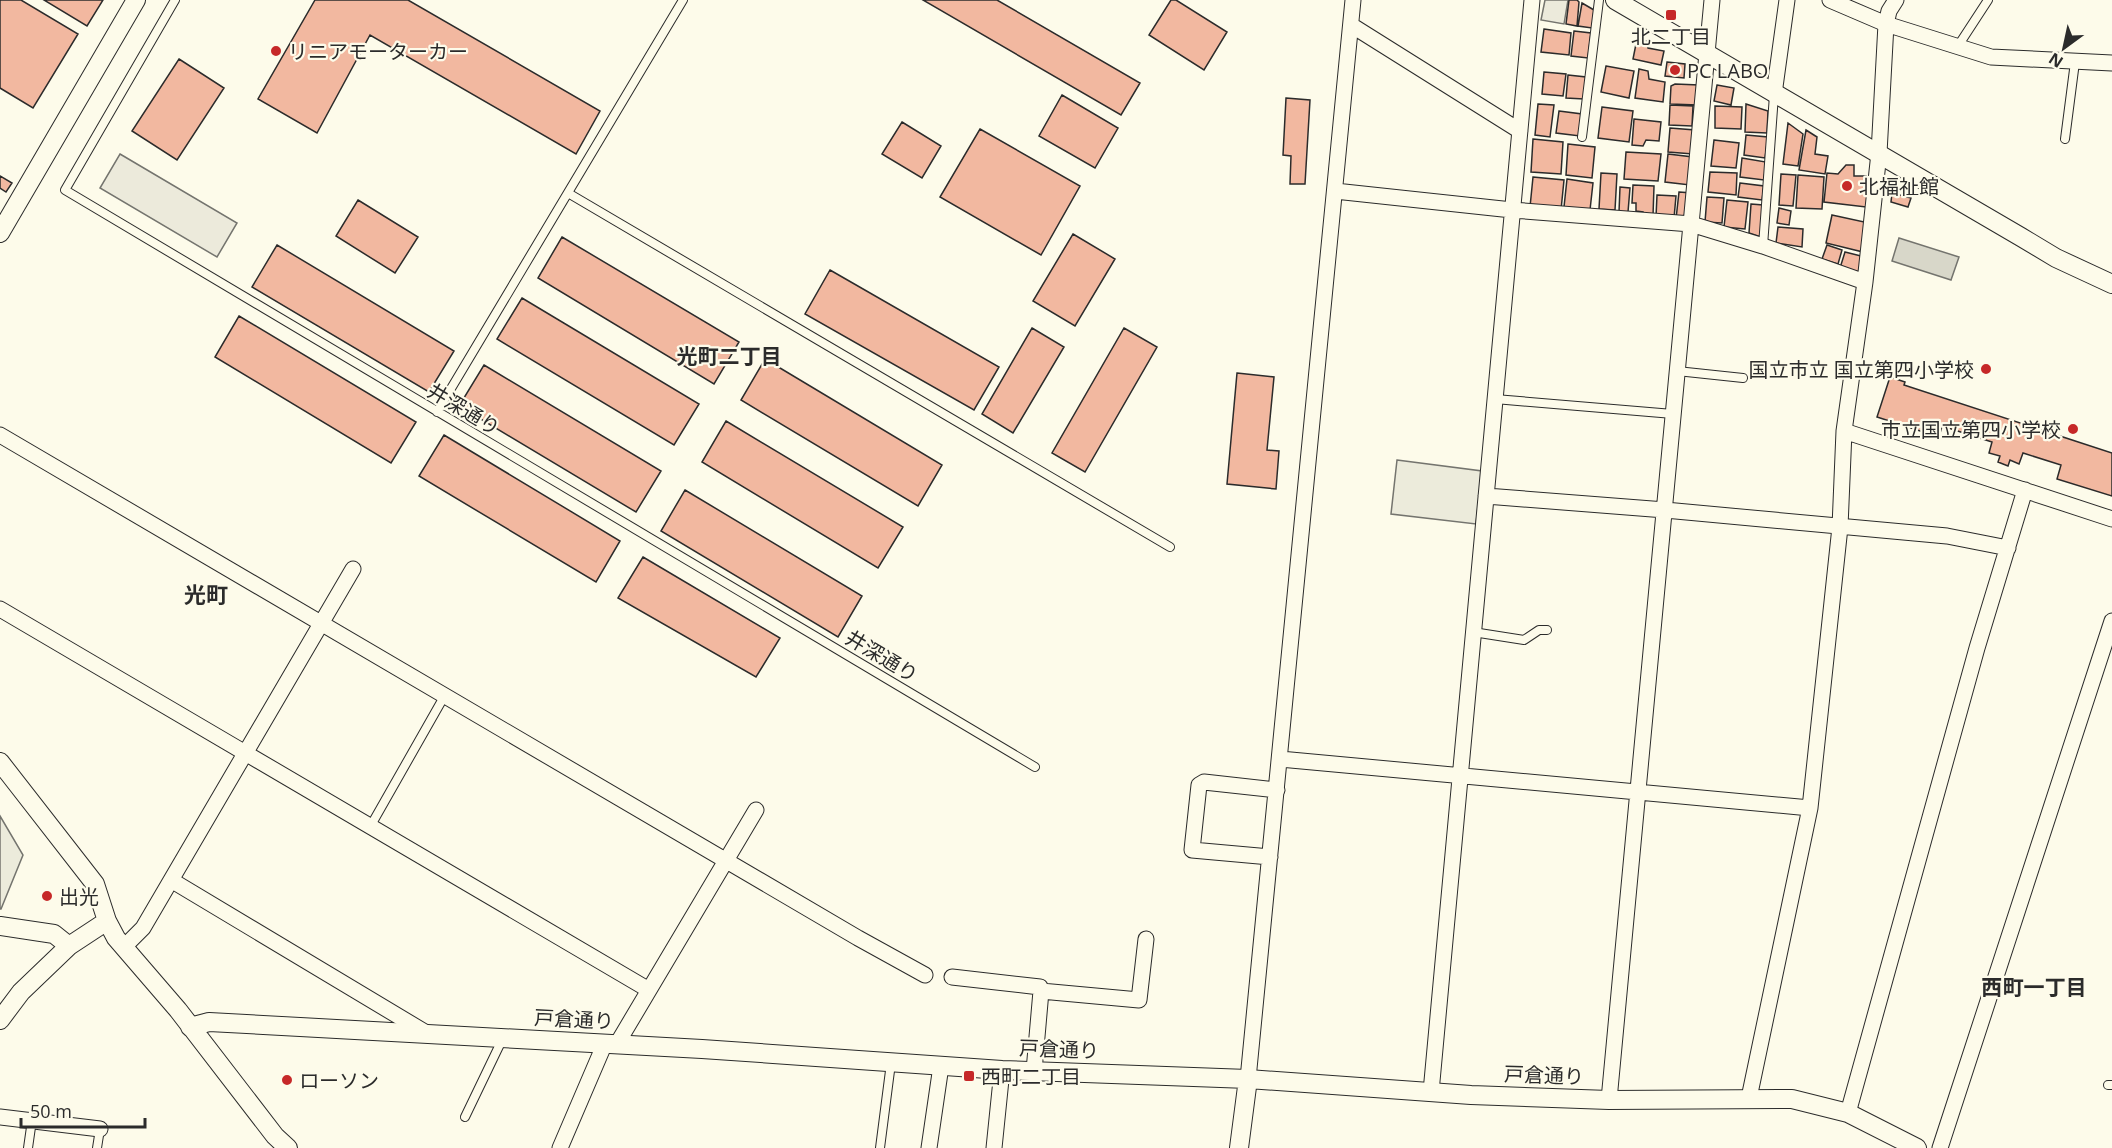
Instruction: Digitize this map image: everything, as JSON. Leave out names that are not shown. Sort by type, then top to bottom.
[{"type":"street","points":[[0,233],[136,0]]},
{"type":"street","points":[[1239,1148],[1280,759],[1353,0]]},
{"type":"street","points":[[1431,1092],[1532,0]]},
{"type":"street","points":[[1615,0],[2056,258],[2112,285]]},
{"type":"street","points":[[1609,1100],[1712,0]]},
{"type":"street","points":[[1774,94],[1787,0]]},
{"type":"street","points":[[1830,0],[1886,24],[1957,48],[2001,58],[2112,63]]},
{"type":"street","points":[[1749,1098],[1810,808],[1840,527],[1844,431],[1865,282],[1878,153],[1886,24],[1889,11],[1896,0]]},
{"type":"street","points":[[1351,25],[1520,131]]},
{"type":"street","points":[[1335,191],[1512,210],[1691,224],[1763,246],[1865,282]]},
{"type":"street","points":[[1844,431],[2112,519]]},
{"type":"street","points":[[0,435],[858,938],[925,975]]},
{"type":"street","points":[[1848,1113],[1977,648],[2025,490]]},
{"type":"street","points":[[1486,496],[1947,536],[2008,548]]},
{"type":"street","points":[[124,947],[143,928],[353,569]]},
{"type":"street","points":[[0,609],[649,990]]},
{"type":"street","points":[[1940,1148],[2112,621]]},
{"type":"street","points":[[1280,759],[1810,808]]},
{"type":"street","points":[[0,762],[95,884],[107,921],[116,938],[190,1027],[275,1136],[288,1148]]},
{"type":"street","points":[[1270,857],[1192,850],[1199,785],[1204,782],[1276,789]]},
{"type":"street","points":[[560,1148],[611,1043],[649,990],[756,810]]},
{"type":"street","points":[[171,880],[428,1034]]},
{"type":"street","points":[[0,1020],[21,992],[69,946],[107,921]]},
{"type":"street","points":[[0,926],[54,934],[69,946]]},
{"type":"street","points":[[1041,991],[1139,1000],[1146,939]]},
{"type":"street","points":[[952,977],[1040,987],[1035,1071]]},
{"type":"street","name":"戸倉通り","points":[[190,1027],[207,1022],[611,1043],[1002,1070],[1248,1079],[1431,1092],[1609,1100],[1792,1099],[1848,1113],[1917,1148]]},
{"type":"street","points":[[930,1148],[940,1066]]},
{"type":"street","points":[[994,1148],[1002,1070]]},
{"type":"street","points":[[0,1117],[100,1129]]},
{"type":"lane","name":"井深通り","points":[[175,0],[65,190],[1035,767]]},
{"type":"lane","points":[[437,412],[683,0]]},
{"type":"lane","points":[[1582,136],[1599,0]]},
{"type":"lane","points":[[1957,48],[1988,0]]},
{"type":"lane","points":[[2065,139],[2075,62]]},
{"type":"lane","points":[[1763,246],[1774,94]]},
{"type":"lane","points":[[568,193],[1170,547]]},
{"type":"lane","points":[[1677,371],[1743,378]]},
{"type":"lane","points":[[1495,399],[1673,414]]},
{"type":"lane","points":[[1473,632],[1524,640],[1539,630],[1547,630]]},
{"type":"lane","points":[[370,827],[445,695]]},
{"type":"lane","points":[[465,1117],[502,1038]]},
{"type":"lane","points":[[880,1148],[891,1063]]},
{"type":"lane","points":[[28,1148],[32,1120]]},
{"type":"lane","points":[[97,1148],[100,1129]]},
{"type":"shaded area","points":[[1545,0],[1568,0],[1564,24],[1541,20]]},
{"type":"shaded area","points":[[120,154],[237,223],[217,257],[100,188]]},
{"type":"shaded area","points":[[1899,238],[1959,257],[1951,280],[1892,261]]},
{"type":"shaded area","points":[[1397,460],[1482,471],[1476,524],[1391,514]]},
{"type":"shaded area","points":[[0,816],[23,855],[1,909],[0,909]]},
{"type":"building","points":[[0,0],[21,0],[78,34],[33,108],[0,88]]},
{"type":"building","points":[[44,0],[103,0],[87,26]]},
{"type":"building","points":[[315,0],[408,0],[600,111],[576,154],[370,35],[317,133],[258,99]]},
{"type":"building","points":[[923,0],[997,0],[1140,83],[1121,115]]},
{"type":"building","points":[[1171,0],[1176,0],[1227,32],[1204,70],[1149,35]]},
{"type":"building","points":[[1569,0],[1579,2],[1577,26],[1566,24]]},
{"type":"building","points":[[1582,3],[1594,10],[1592,28],[1578,26]]},
{"type":"building","points":[[1544,29],[1571,33],[1569,55],[1541,52]]},
{"type":"building","points":[[1574,31],[1591,33],[1588,58],[1571,56]]},
{"type":"building","points":[[1637,39],[1646,41],[1648,48],[1664,51],[1661,65],[1633,59]]},
{"type":"building","points":[[179,59],[224,88],[177,160],[132,131]]},
{"type":"building","name":"PC LABO","points":[[1667,62],[1685,64],[1684,78],[1665,76]]},
{"type":"building","points":[[1606,66],[1634,71],[1629,98],[1601,92]]},
{"type":"building","points":[[1639,69],[1648,71],[1649,79],[1665,82],[1663,102],[1635,98]]},
{"type":"building","points":[[1544,72],[1566,74],[1563,96],[1542,94]]},
{"type":"building","points":[[1568,75],[1586,77],[1584,99],[1566,98]]},
{"type":"building","points":[[1675,84],[1699,85],[1698,105],[1670,104],[1671,86]]},
{"type":"building","points":[[1717,85],[1734,88],[1731,105],[1714,101]]},
{"type":"building","points":[[1062,95],[1118,128],[1095,168],[1039,136]]},
{"type":"building","points":[[1286,98],[1310,100],[1305,184],[1290,184],[1291,156],[1283,155]]},
{"type":"building","points":[[1538,104],[1554,105],[1550,137],[1535,135]]},
{"type":"building","points":[[1746,104],[1768,111],[1767,133],[1745,132]]},
{"type":"building","points":[[1670,105],[1693,106],[1692,126],[1669,125]]},
{"type":"building","points":[[1715,106],[1742,107],[1741,129],[1715,128]]},
{"type":"building","points":[[1602,107],[1633,111],[1629,142],[1598,138]]},
{"type":"building","points":[[1559,111],[1582,114],[1580,136],[1556,133]]},
{"type":"building","points":[[1634,119],[1661,122],[1659,141],[1646,140],[1643,146],[1632,145]]},
{"type":"building","points":[[902,122],[941,146],[922,178],[882,154]]},
{"type":"building","points":[[1788,123],[1803,134],[1798,166],[1783,164]]},
{"type":"building","points":[[1670,128],[1695,130],[1693,154],[1668,152]]},
{"type":"building","points":[[980,129],[1080,186],[1041,255],[940,197]]},
{"type":"building","points":[[1806,130],[1817,137],[1815,154],[1828,156],[1825,174],[1799,170]]},
{"type":"building","points":[[1746,135],[1768,137],[1765,158],[1744,155]]},
{"type":"building","points":[[1533,139],[1563,142],[1561,174],[1531,172]]},
{"type":"building","points":[[1714,140],[1739,143],[1736,168],[1711,166]]},
{"type":"building","points":[[1568,144],[1595,147],[1592,178],[1566,175]]},
{"type":"building","points":[[1626,152],[1661,154],[1658,181],[1624,179]]},
{"type":"building","points":[[1668,154],[1693,157],[1690,185],[1665,182]]},
{"type":"building","points":[[1742,158],[1766,162],[1764,180],[1740,177]]},
{"type":"building","name":"北福祉館","points":[[1846,165],[1854,165],[1854,176],[1866,176],[1866,184],[1872,189],[1866,207],[1824,202],[1827,173],[1838,174]]},
{"type":"building","points":[[1710,172],[1737,173],[1736,195],[1708,192]]},
{"type":"building","points":[[1601,173],[1617,174],[1615,210],[1599,209]]},
{"type":"building","points":[[1781,174],[1796,175],[1793,206],[1779,205]]},
{"type":"building","points":[[1798,175],[1824,177],[1822,209],[1796,208]]},
{"type":"building","points":[[0,176],[12,183],[6,192],[0,188]]},
{"type":"building","points":[[1533,177],[1564,180],[1561,210],[1530,207]]},
{"type":"building","points":[[1567,179],[1593,183],[1590,210],[1564,207]]},
{"type":"building","points":[[1740,183],[1764,186],[1762,200],[1738,197]]},
{"type":"building","points":[[1633,185],[1654,186],[1653,216],[1643,216],[1643,212],[1636,211],[1636,203],[1632,203]]},
{"type":"building","points":[[1620,187],[1630,188],[1628,212],[1619,212]]},
{"type":"building","points":[[1679,192],[1692,193],[1689,221],[1676,219]]},
{"type":"building","points":[[1892,193],[1911,198],[1908,207],[1891,202]]},
{"type":"building","points":[[1657,195],[1676,196],[1674,218],[1656,217]]},
{"type":"building","points":[[1707,197],[1724,198],[1722,223],[1705,222]]},
{"type":"building","points":[[358,200],[418,237],[395,273],[336,236]]},
{"type":"building","points":[[1727,200],[1748,202],[1745,229],[1724,227]]},
{"type":"building","points":[[1751,204],[1763,205],[1761,237],[1749,233]]},
{"type":"building","points":[[1779,208],[1791,211],[1789,225],[1777,223]]},
{"type":"building","points":[[1832,215],[1869,223],[1863,252],[1826,243]]},
{"type":"building","points":[[1778,227],[1803,229],[1802,247],[1776,243]]},
{"type":"building","points":[[1073,234],[1115,259],[1075,326],[1033,301]]},
{"type":"building","points":[[562,237],[739,342],[714,384],[538,278]]},
{"type":"building","points":[[277,245],[454,351],[429,392],[252,287]]},
{"type":"building","points":[[1827,245],[1842,250],[1838,264],[1822,259]]},
{"type":"building","points":[[1845,252],[1865,257],[1861,274],[1840,268]]},
{"type":"building","points":[[830,270],[999,367],[974,410],[805,314]]},
{"type":"building","points":[[522,298],[699,404],[674,445],[497,339]]},
{"type":"building","points":[[239,316],[416,422],[391,463],[215,357]]},
{"type":"building","points":[[1032,328],[1064,347],[1013,433],[982,414]]},
{"type":"building","points":[[1124,328],[1157,347],[1085,472],[1052,453]]},
{"type":"building","points":[[765,359],[942,465],[918,506],[741,400]]},
{"type":"building","points":[[484,365],[661,471],[636,512],[459,406]]},
{"type":"building","points":[[1237,373],[1274,377],[1267,450],[1279,451],[1276,489],[1227,484]]},
{"type":"building","points":[[1890,377],[1905,382],[1904,385],[2112,453],[2112,496],[2057,479],[2061,465],[2023,453],[2019,464],[2010,460],[2008,466],[1998,462],[2000,456],[1989,453],[1992,442],[1942,426],[1939,437],[1877,417]]},
{"type":"building","points":[[726,421],[903,527],[878,568],[702,462]]},
{"type":"building","points":[[444,435],[620,541],[596,582],[419,476]]},
{"type":"building","points":[[685,490],[862,596],[838,637],[661,531]]},
{"type":"building","points":[[643,557],[780,638],[756,677],[618,598]]},
{"type":"place","name":"北二丁目","points":[[1671,15]]},
{"type":"place","name":"リニアモーターカー","points":[[276,51]]},
{"type":"place","name":"PC LABO","points":[[1675,70]]},
{"type":"place","name":"北福祉館","points":[[1847,186]]},
{"type":"place","name":"国立市立 国立第四小学校","points":[[1986,369]]},
{"type":"place","name":"市立国立第四小学校","points":[[2073,429]]},
{"type":"place","name":"出光","points":[[47,896]]},
{"type":"place","name":"西町二丁目","points":[[969,1076]]},
{"type":"place","name":"ローソン","points":[[287,1080]]},
{"type":"district","name":"光町二丁目","points":[[729,356]]},
{"type":"district","name":"光町","points":[[206,594]]},
{"type":"district","name":"西町一丁目","points":[[2034,987]]}]
